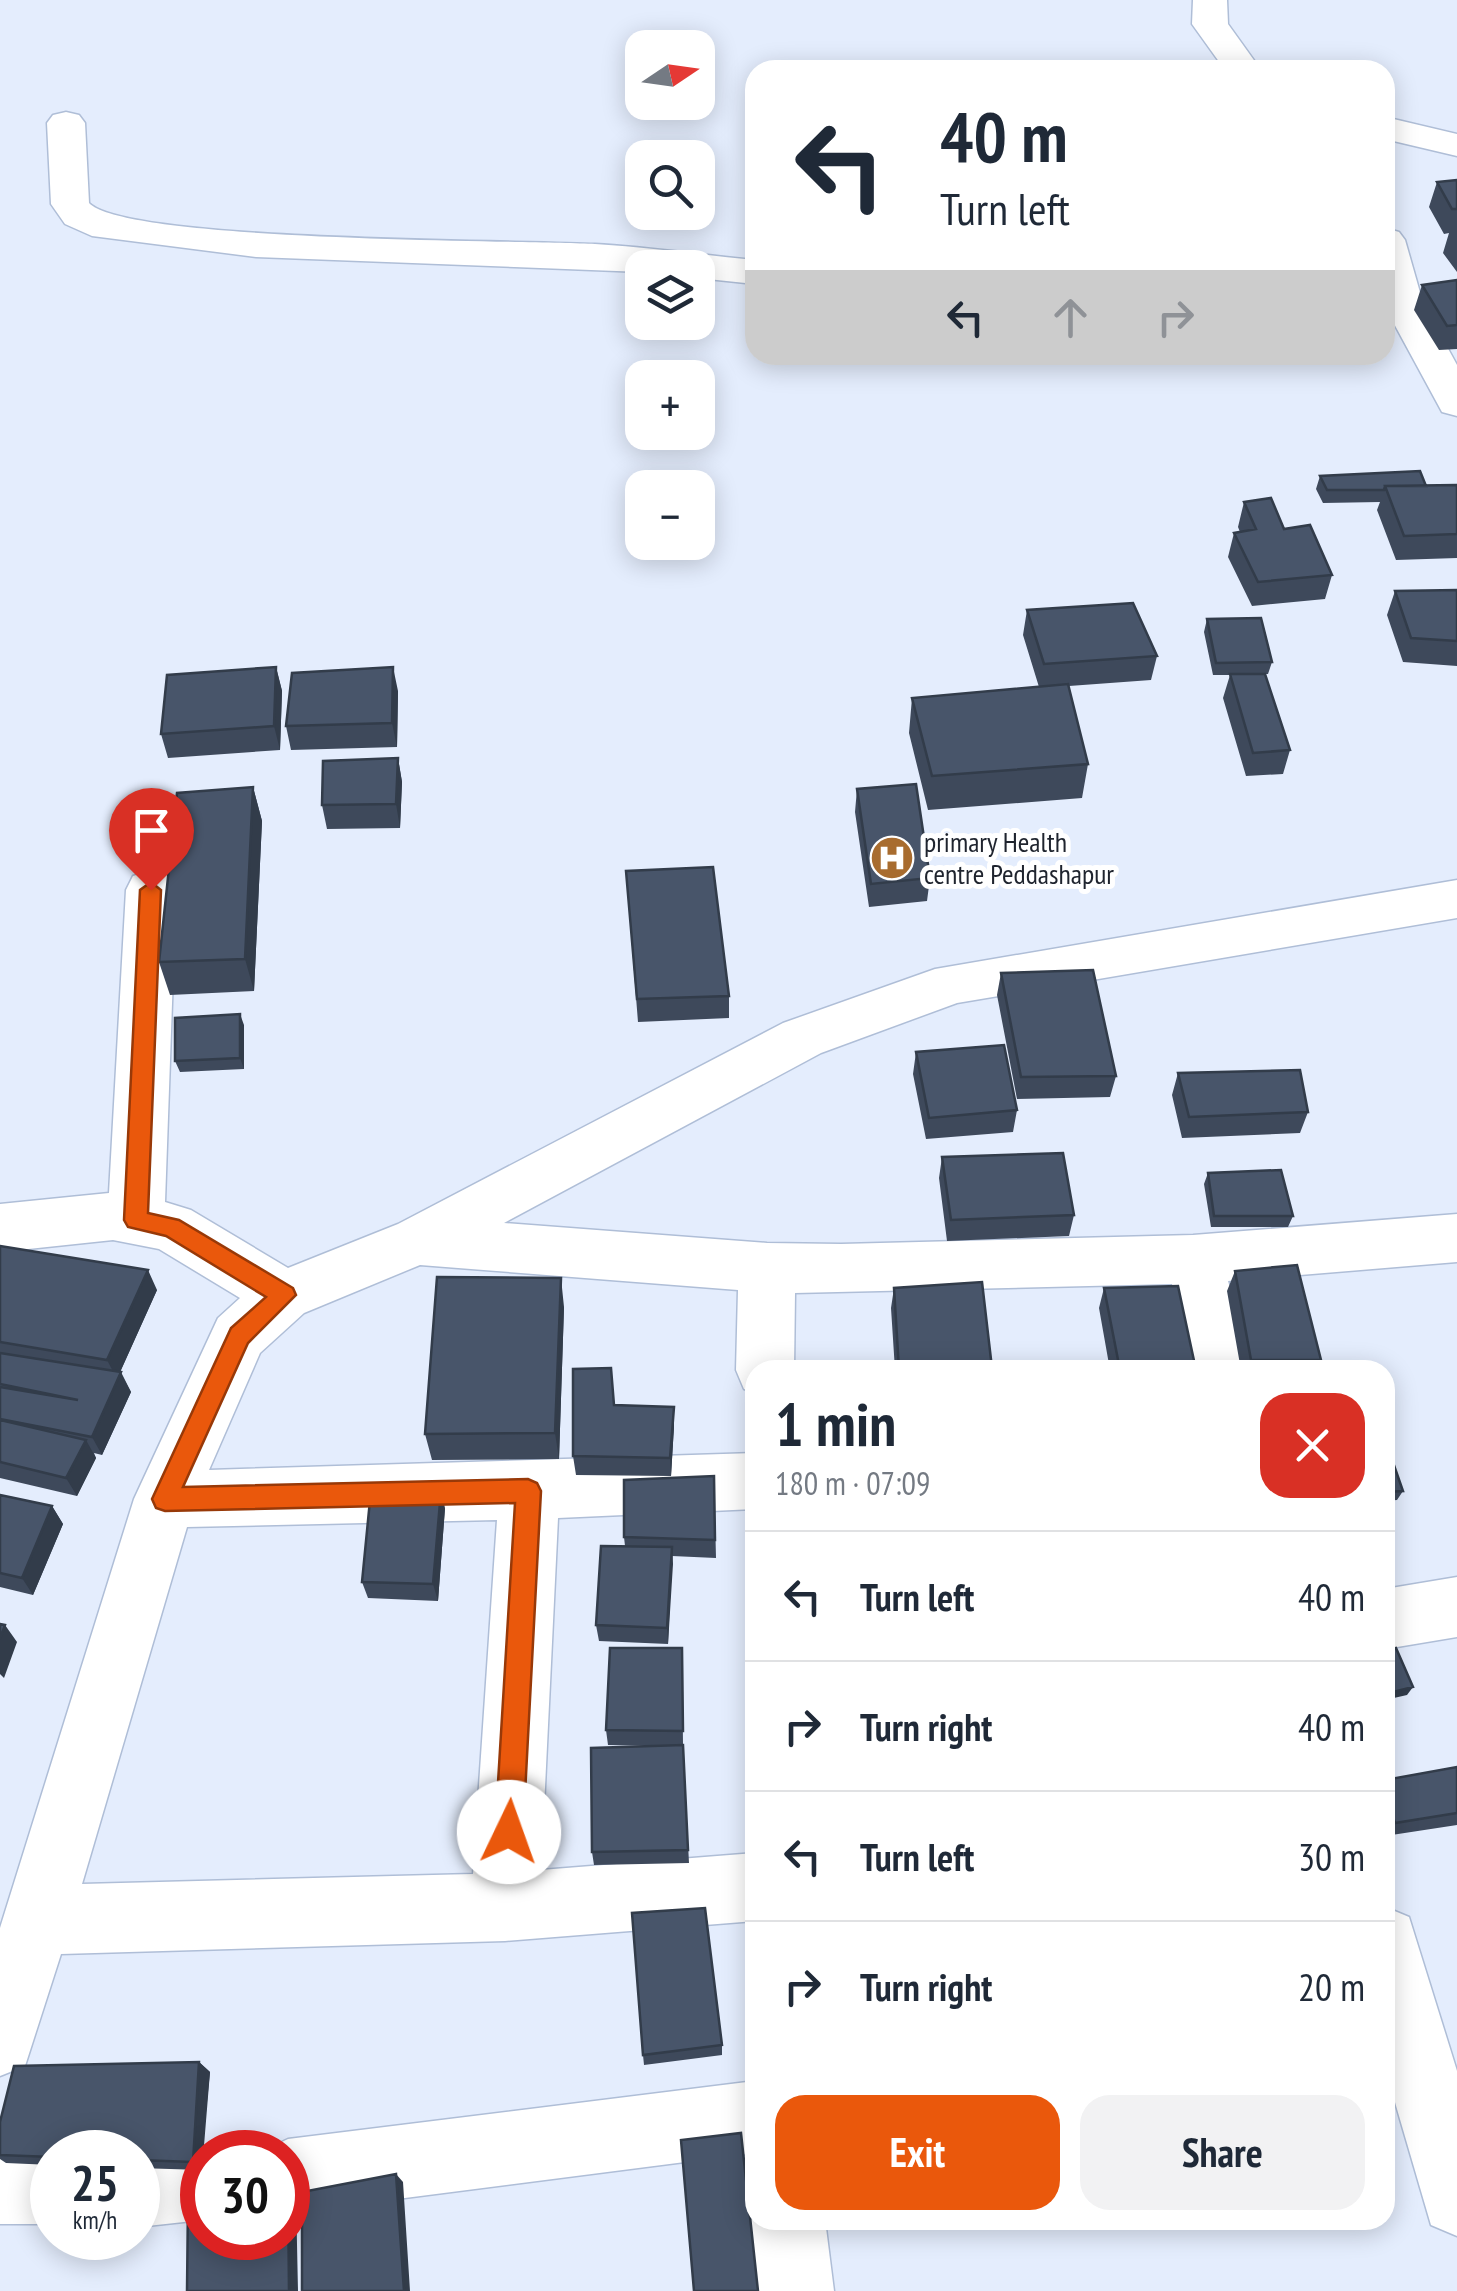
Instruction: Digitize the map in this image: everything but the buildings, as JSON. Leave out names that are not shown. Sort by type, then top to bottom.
[{"type":"street","points":[[1210,0],[1210,24],[1236,60]]},
{"type":"street","points":[[66,123],[70,204],[80,216],[106,228],[256,245],[598,256],[745,271]]},
{"type":"street","points":[[1395,130],[1457,145]]},
{"type":"street","points":[[1395,265],[1457,403]]},
{"type":"street","points":[[136,1220],[151,890]]},
{"type":"street","points":[[0,2042],[165,1499],[239,1336],[284,1295],[418,1241],[802,1038],[953,984],[1457,899]]},
{"type":"street","points":[[0,1228],[113,1216],[171,1227],[284,1295]]},
{"type":"street","points":[[418,1241],[766,1268],[1194,1259],[1457,1238]]},
{"type":"street","points":[[1194,1259],[1222,1360]]},
{"type":"street","points":[[765,1360],[766,1268]]},
{"type":"street","points":[[165,1499],[745,1481]]},
{"type":"street","points":[[505,1907],[528,1491]]},
{"type":"street","points":[[1395,1617],[1457,1608]]},
{"type":"street","points":[[37,1920],[505,1907],[745,1888]]},
{"type":"street","points":[[1395,1972],[1418,2044],[1457,2199]]},
{"type":"street","points":[[310,2173],[745,2118]]},
{"type":"street","points":[[0,2186],[30,2187]]},
{"type":"street","points":[[789,2230],[796,2291]]},
{"type":"place","name":"primary Health centre Peddashapur","points":[[892,858]]},
{"type":"route","points":[[151,890],[136,1220],[171,1227],[284,1295],[239,1336],[165,1499],[528,1491],[509,1832]]}]
